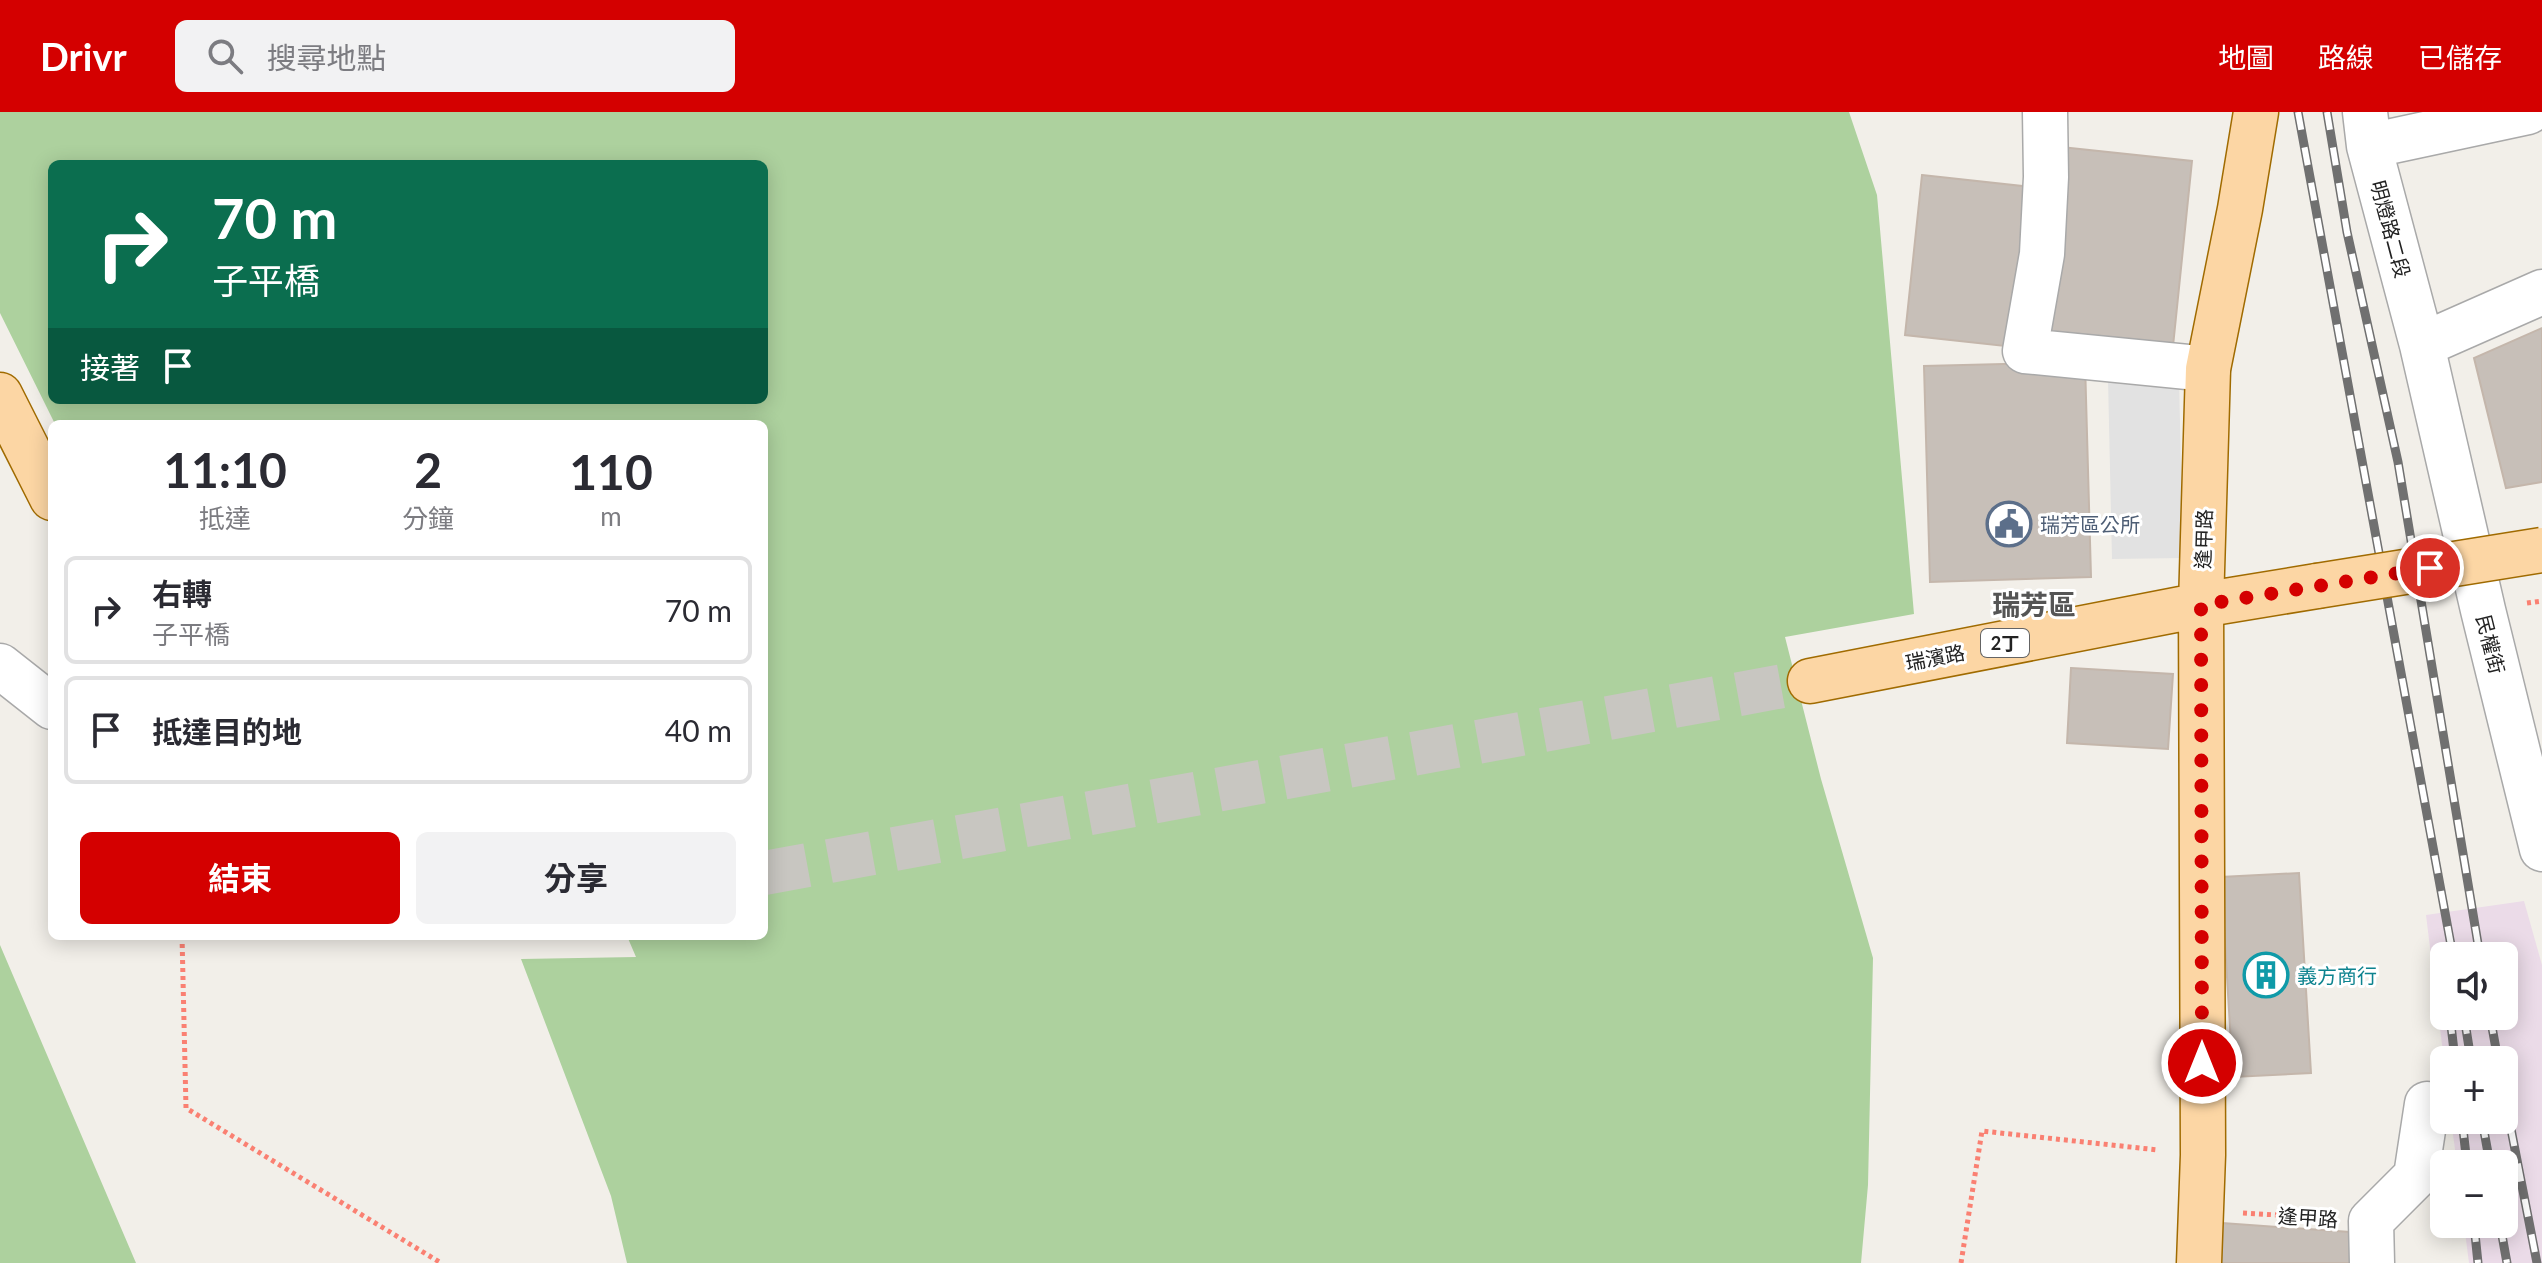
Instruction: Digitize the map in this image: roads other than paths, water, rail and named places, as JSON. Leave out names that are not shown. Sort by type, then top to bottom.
[{"type":"main road","name":"逢甲路","points":[[2199,1263],[2203,1155],[2201,605],[2208,369],[2256,112]]},
{"type":"main road","points":[[0,395],[48,490]]},
{"type":"main road","name":"2丁","points":[[2201,605],[2542,550]]},
{"type":"main road","name":"瑞濱路","points":[[1810,681],[2201,605]]},
{"type":"street","points":[[2045,112],[2042,254],[2025,351],[2208,369]]},
{"type":"street","points":[[2367,129],[2528,112]]},
{"type":"street","name":"明燈路二段","points":[[2367,129],[2422,345]]},
{"type":"street","points":[[2422,345],[2542,292]]},
{"type":"street","name":"民權街","points":[[2422,345],[2542,849]]},
{"type":"street","points":[[0,666],[48,704]]},
{"type":"street","points":[[2372,1242],[2416,1176],[2427,1104]]},
{"type":"tunnel","points":[[768,872],[1810,681]]},
{"type":"railway","points":[[2298,112],[2450,942]]},
{"type":"railway","points":[[2327,112],[2347,232],[2398,462],[2478,942]]},
{"type":"railway","points":[[2452,1030],[2453,1046]]},
{"type":"railway","points":[[2466,1030],[2469,1046]]},
{"type":"railway","points":[[2493,1030],[2495,1046]]},
{"type":"railway","points":[[2464,1134],[2465,1150]]},
{"type":"railway","points":[[2485,1134],[2487,1150]]},
{"type":"railway","points":[[2512,1134],[2537,1263]]},
{"type":"railway","points":[[2475,1238],[2478,1263]]},
{"type":"railway","points":[[2503,1238],[2507,1263]]},
{"type":"place","name":"瑞芳區公所","points":[[2009,524]]},
{"type":"place","name":"義方商行","points":[[2266,975]]},
{"type":"district","name":"瑞芳區","points":[[2034,604]]}]
